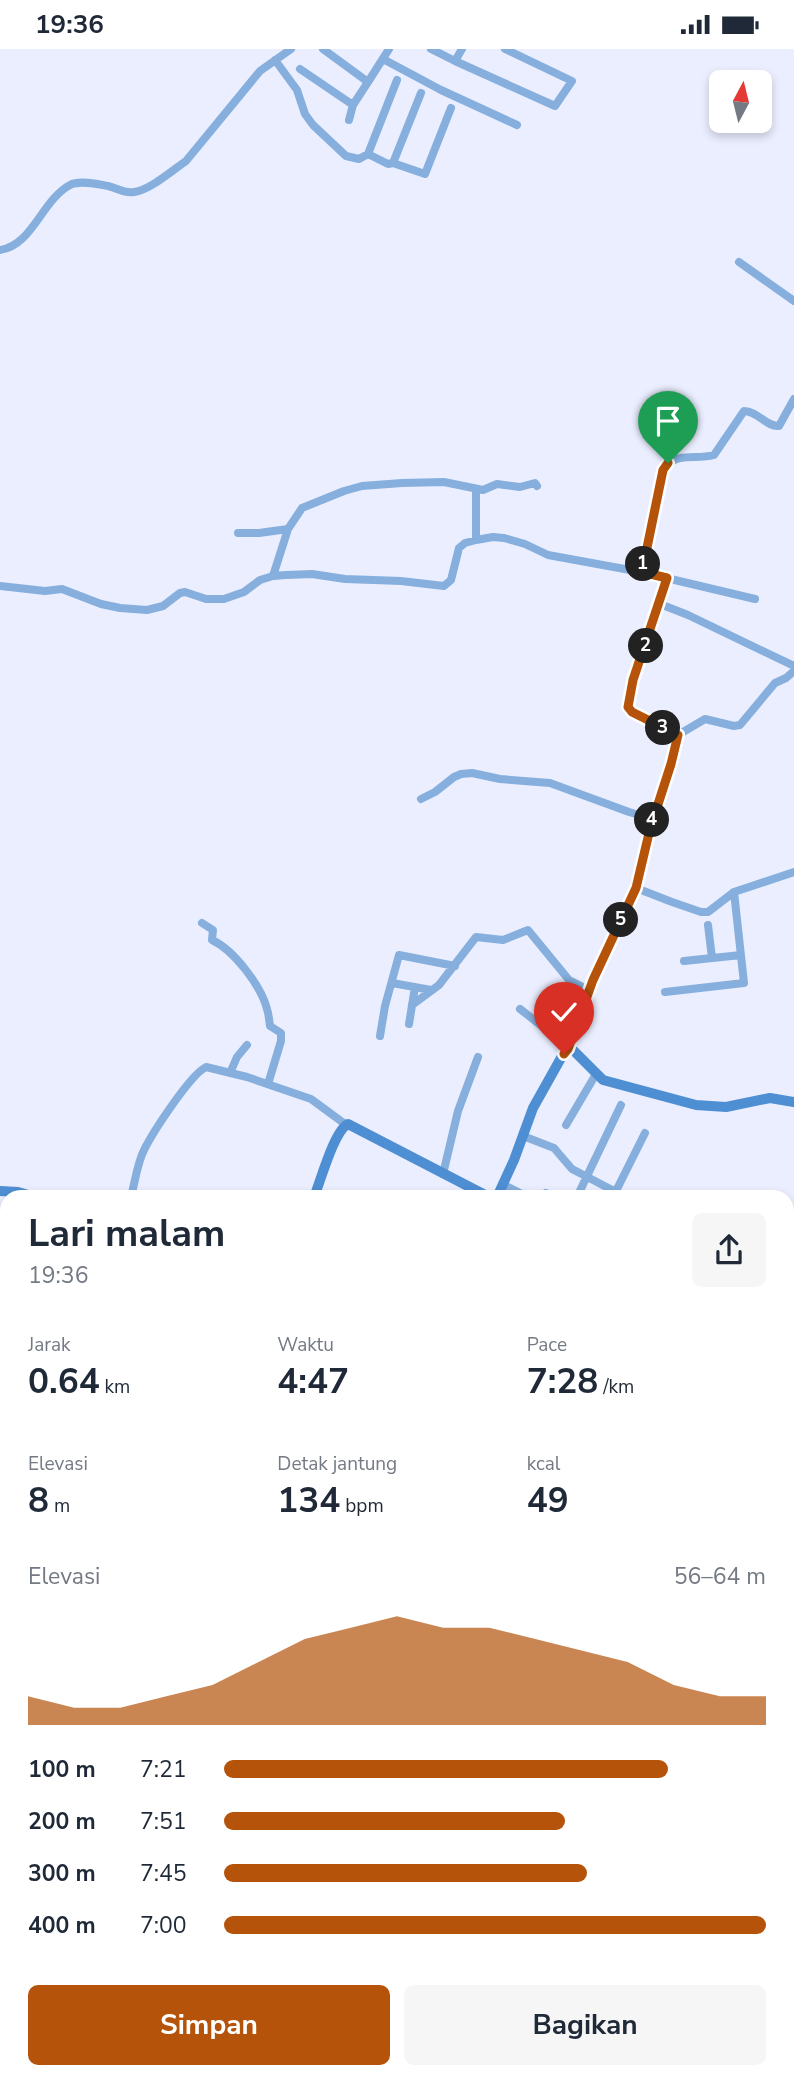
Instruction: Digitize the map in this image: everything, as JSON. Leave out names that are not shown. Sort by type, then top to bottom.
[{"type":"street","points":[[0,250],[13,247],[23,239],[42,212],[62,190],[72,184],[108,186],[135,192],[186,161],[260,71],[291,49]]},
{"type":"street","points":[[323,49],[368,82]]},
{"type":"street","points":[[349,120],[353,105],[389,49]]},
{"type":"street","points":[[431,49],[555,106],[572,81],[519,52],[505,49]]},
{"type":"street","points":[[455,61],[461,49]]},
{"type":"street","points":[[383,59],[517,125]]},
{"type":"street","points":[[275,60],[297,90],[305,114],[313,125],[346,156],[359,159],[368,154],[397,80]]},
{"type":"street","points":[[300,69],[353,105]]},
{"type":"street","points":[[393,163],[421,93]]},
{"type":"street","points":[[368,154],[388,164],[393,163],[425,174],[451,108]]},
{"type":"street","points":[[739,262],[794,301]]},
{"type":"street","points":[[642,572],[666,466],[681,457],[714,455],[744,411],[753,413],[773,426],[779,426],[794,399]]},
{"type":"street","points":[[273,576],[288,529],[302,508],[326,497],[362,486],[444,482],[486,490],[497,484],[520,488],[535,483],[537,486]]},
{"type":"street","points":[[476,490],[476,540]]},
{"type":"street","points":[[237,533],[288,529]]},
{"type":"street","points":[[0,586],[45,591],[62,589],[101,604],[148,610],[163,606],[183,593],[206,599],[224,599],[244,592],[260,580],[273,576],[312,574],[444,586],[452,577],[457,551],[465,543],[492,537],[510,539],[548,555],[642,572],[755,599]]},
{"type":"street","points":[[667,578],[633,680],[628,707],[632,712],[678,735]]},
{"type":"street","points":[[501,1190],[539,1096],[567,1051],[589,990],[636,888],[678,735],[705,719],[740,725],[775,683],[786,678],[794,669],[688,615],[660,604]]},
{"type":"street","points":[[421,799],[454,777],[472,773],[500,779],[550,783],[653,819]]},
{"type":"street","points":[[636,888],[704,912],[711,911],[734,892],[794,872]]},
{"type":"street","points":[[665,992],[744,983],[734,892]]},
{"type":"street","points":[[202,923],[213,930],[212,940],[231,954],[249,976],[267,1007],[270,1026],[281,1033],[268,1084]]},
{"type":"street","points":[[708,925],[712,958]]},
{"type":"street","points":[[412,1005],[439,985],[476,937],[503,940],[528,930],[569,979],[589,990]]},
{"type":"street","points":[[380,1036],[399,955],[455,966]]},
{"type":"street","points":[[684,961],[741,955]]},
{"type":"street","points":[[391,983],[431,990]]},
{"type":"street","points":[[409,1024],[415,987]]},
{"type":"street","points":[[520,1009],[552,1034],[567,1051],[573,1051],[596,1074],[610,1083],[696,1105],[726,1107],[770,1098],[794,1102]]},
{"type":"street","points":[[230,1073],[237,1057],[247,1045]]},
{"type":"street","points":[[443,1174],[458,1111],[478,1057]]},
{"type":"street","points":[[133,1190],[143,1151],[192,1079],[206,1067],[268,1084],[319,1103],[345,1124],[351,1124],[475,1190]]},
{"type":"street","points":[[565,1125],[596,1074]]},
{"type":"street","points":[[581,1190],[621,1105]]},
{"type":"street","points":[[317,1190],[345,1124]]},
{"type":"street","points":[[616,1190],[645,1133]]},
{"type":"street","points":[[523,1136],[554,1148],[568,1165],[606,1190]]},
{"type":"street","points":[[504,1185],[514,1190]]},
{"type":"route","points":[[564,1054],[593,980],[636,888],[650,829],[678,735],[630,711],[628,707],[633,680],[667,578],[642,572],[663,470],[668,463]]}]
